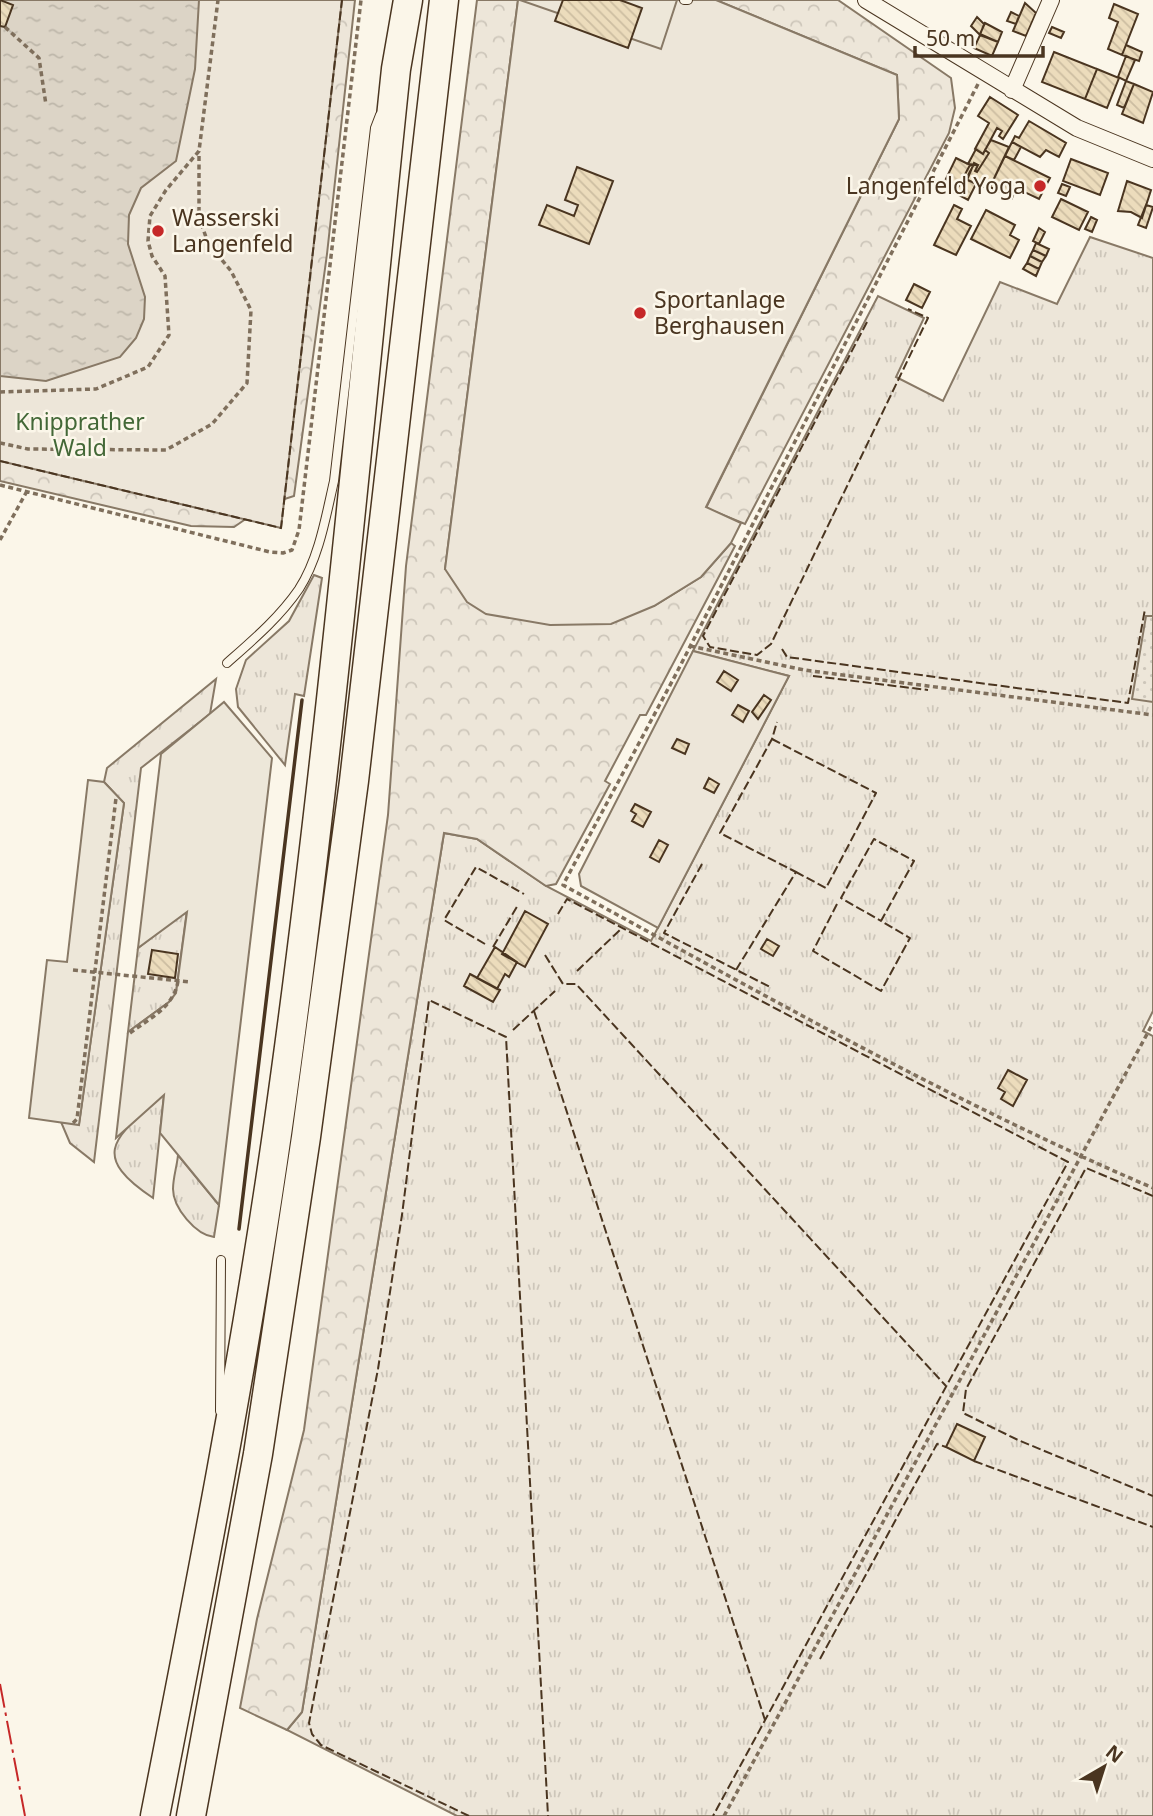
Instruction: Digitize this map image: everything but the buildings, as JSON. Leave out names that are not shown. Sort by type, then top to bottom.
[{"type":"highway","points":[[155,1816],[219,1493],[278,1128],[322,776],[396,69],[408,0]]},
{"type":"highway","points":[[191,1816],[258,1454],[306,1137],[354,781],[444,0]]},
{"type":"street","points":[[866,0],[1077,128],[1153,159]]},
{"type":"street","points":[[1012,90],[1051,0]]},
{"type":"lane","points":[[227,663],[274,621],[300,586],[320,537],[334,481],[375,128],[396,69]]},
{"type":"lane","points":[[219,1493],[221,1260]]},
{"type":"path","points":[[0,443],[28,449],[166,450],[212,424],[247,383],[251,310],[231,271],[208,243],[199,217],[199,151],[218,0]]},
{"type":"path","points":[[0,485],[270,552],[283,553],[292,550],[299,530],[361,0]]},
{"type":"path","points":[[5,27],[39,58],[46,105]]},
{"type":"path","points":[[984,74],[690,646],[563,885],[818,1024],[1081,1158],[1153,1188]]},
{"type":"path","points":[[0,392],[96,389],[148,367],[169,335],[165,276],[152,257],[148,241],[150,216],[166,190],[199,151]]},
{"type":"path","points":[[0,540],[27,491]]},
{"type":"path","points":[[690,646],[804,670],[1153,715]]},
{"type":"path","points":[[73,1123],[77,1119],[116,798]]},
{"type":"path","points":[[74,970],[191,982]]},
{"type":"path","points":[[130,1034],[169,1004],[175,996],[178,981]]},
{"type":"path","points":[[724,1816],[1153,1023]]},
{"type":"green space","name":"Wasserski Langenfeld","points":[[0,0],[342,0],[281,528],[0,461]]},
{"type":"green space","name":"Wasserski Langenfeld","points":[[294,0],[355,0],[327,254],[294,496],[266,505],[234,527],[191,526],[0,481],[0,376]]},
{"type":"green space","points":[[477,0],[518,0],[445,569],[654,606],[701,577],[731,543],[735,546],[646,715],[640,715],[605,781],[610,784],[556,884],[546,886],[477,839],[444,833],[302,1712],[287,1730],[240,1708],[257,1619],[304,1430],[388,815],[406,566]]},
{"type":"green space","name":"Sportanlage Berghausen","points":[[518,0],[716,0],[897,75],[899,119],[706,507],[741,523],[731,543],[701,577],[654,606],[611,624],[550,625],[486,614],[467,602],[445,569]]},
{"type":"green space","points":[[716,0],[838,0],[951,78],[955,108],[949,133],[745,524],[706,508],[899,119],[897,75]]},
{"type":"green space","points":[[1090,237],[1153,258],[1153,1011],[1143,1031],[1153,1036],[1153,1816],[457,1816],[287,1730],[302,1712],[444,833],[477,839],[546,886],[651,941],[789,676],[693,651],[878,296],[924,318],[896,377],[943,401],[1000,282],[1057,304]]},
{"type":"green space","points":[[314,575],[322,578],[304,696],[295,694],[285,765],[238,707],[236,689],[246,660],[289,621]]},
{"type":"green space","points":[[1146,616],[1153,616],[1153,702],[1132,699]]},
{"type":"green space","points":[[693,651],[789,676],[658,928],[581,886],[579,874]]},
{"type":"green space","points":[[216,679],[210,714],[141,768],[94,1162],[70,1143],[61,1122],[79,1124],[124,803],[104,782],[107,768]]},
{"type":"green space","points":[[187,910],[176,993],[169,1002],[128,1032],[138,948]]},
{"type":"green space","points":[[164,1094],[153,1198],[120,1169],[115,1156],[116,1144],[134,1121]]},
{"type":"green space","points":[[178,1155],[219,1205],[214,1237],[193,1226],[177,1204],[173,1189]]},
{"type":"shaded area","points":[[520,0],[677,0],[661,49]]},
{"type":"shaded area","points":[[224,702],[272,758],[219,1205],[160,1133],[164,1095],[116,1138],[128,1032],[169,1002],[176,993],[187,912],[138,948],[161,754]]},
{"type":"shaded area","points":[[88,780],[104,782],[124,803],[79,1125],[29,1118],[47,960],[67,962]]},
{"type":"water","points":[[0,0],[199,0],[195,69],[176,161],[141,188],[129,215],[128,244],[145,297],[144,319],[136,338],[120,357],[46,381],[0,376]]},
{"type":"fence","points":[[0,461],[281,528],[342,0]]},
{"type":"fence","points":[[867,322],[703,636],[710,647],[757,655],[771,644],[928,318],[908,309]]},
{"type":"fence","points":[[782,649],[787,657],[1128,703],[1145,609]]},
{"type":"fence","points":[[813,676],[928,690]]},
{"type":"fence","points":[[736,970],[796,872],[720,833],[772,739],[777,722]]},
{"type":"fence","points":[[772,739],[876,793],[826,888],[796,872]]},
{"type":"fence","points":[[837,904],[813,951],[881,991],[910,938],[881,921],[914,861],[874,839],[841,898],[881,921]]},
{"type":"fence","points":[[702,864],[664,933],[770,987]]},
{"type":"fence","points":[[485,944],[444,920],[476,867],[524,894]]},
{"type":"fence","points":[[558,914],[567,899],[1068,1162],[713,1816]]},
{"type":"fence","points":[[493,947],[518,905]]},
{"type":"fence","points":[[577,971],[622,928]]},
{"type":"fence","points":[[545,955],[563,984],[576,984],[946,1386]]},
{"type":"fence","points":[[513,1030],[555,991]]},
{"type":"fence","points":[[469,1816],[321,1745],[312,1734],[309,1723],[378,1369],[402,1215],[429,1000],[506,1037],[548,1816]]},
{"type":"fence","points":[[534,1011],[765,1720]]},
{"type":"fence","points":[[1153,1196],[1086,1168],[966,1389],[963,1413],[1018,1440],[1153,1496]]},
{"type":"fence","points":[[820,1659],[937,1444],[946,1447]]},
{"type":"fence","points":[[974,1461],[1153,1527]]},
{"type":"wall","points":[[239,1229],[302,700]]},
{"type":"power","points":[[0,1684],[25,1816]]},
{"type":"place","name":"Langenfeld Yoga","points":[[1040,186]]},
{"type":"place","name":"Wasserski Langenfeld","points":[[158,231]]},
{"type":"place","name":"Sportanlage Berghausen","points":[[640,313]]},
{"type":"park label","name":"Knipprather Wald","points":[[80,435]]}]
